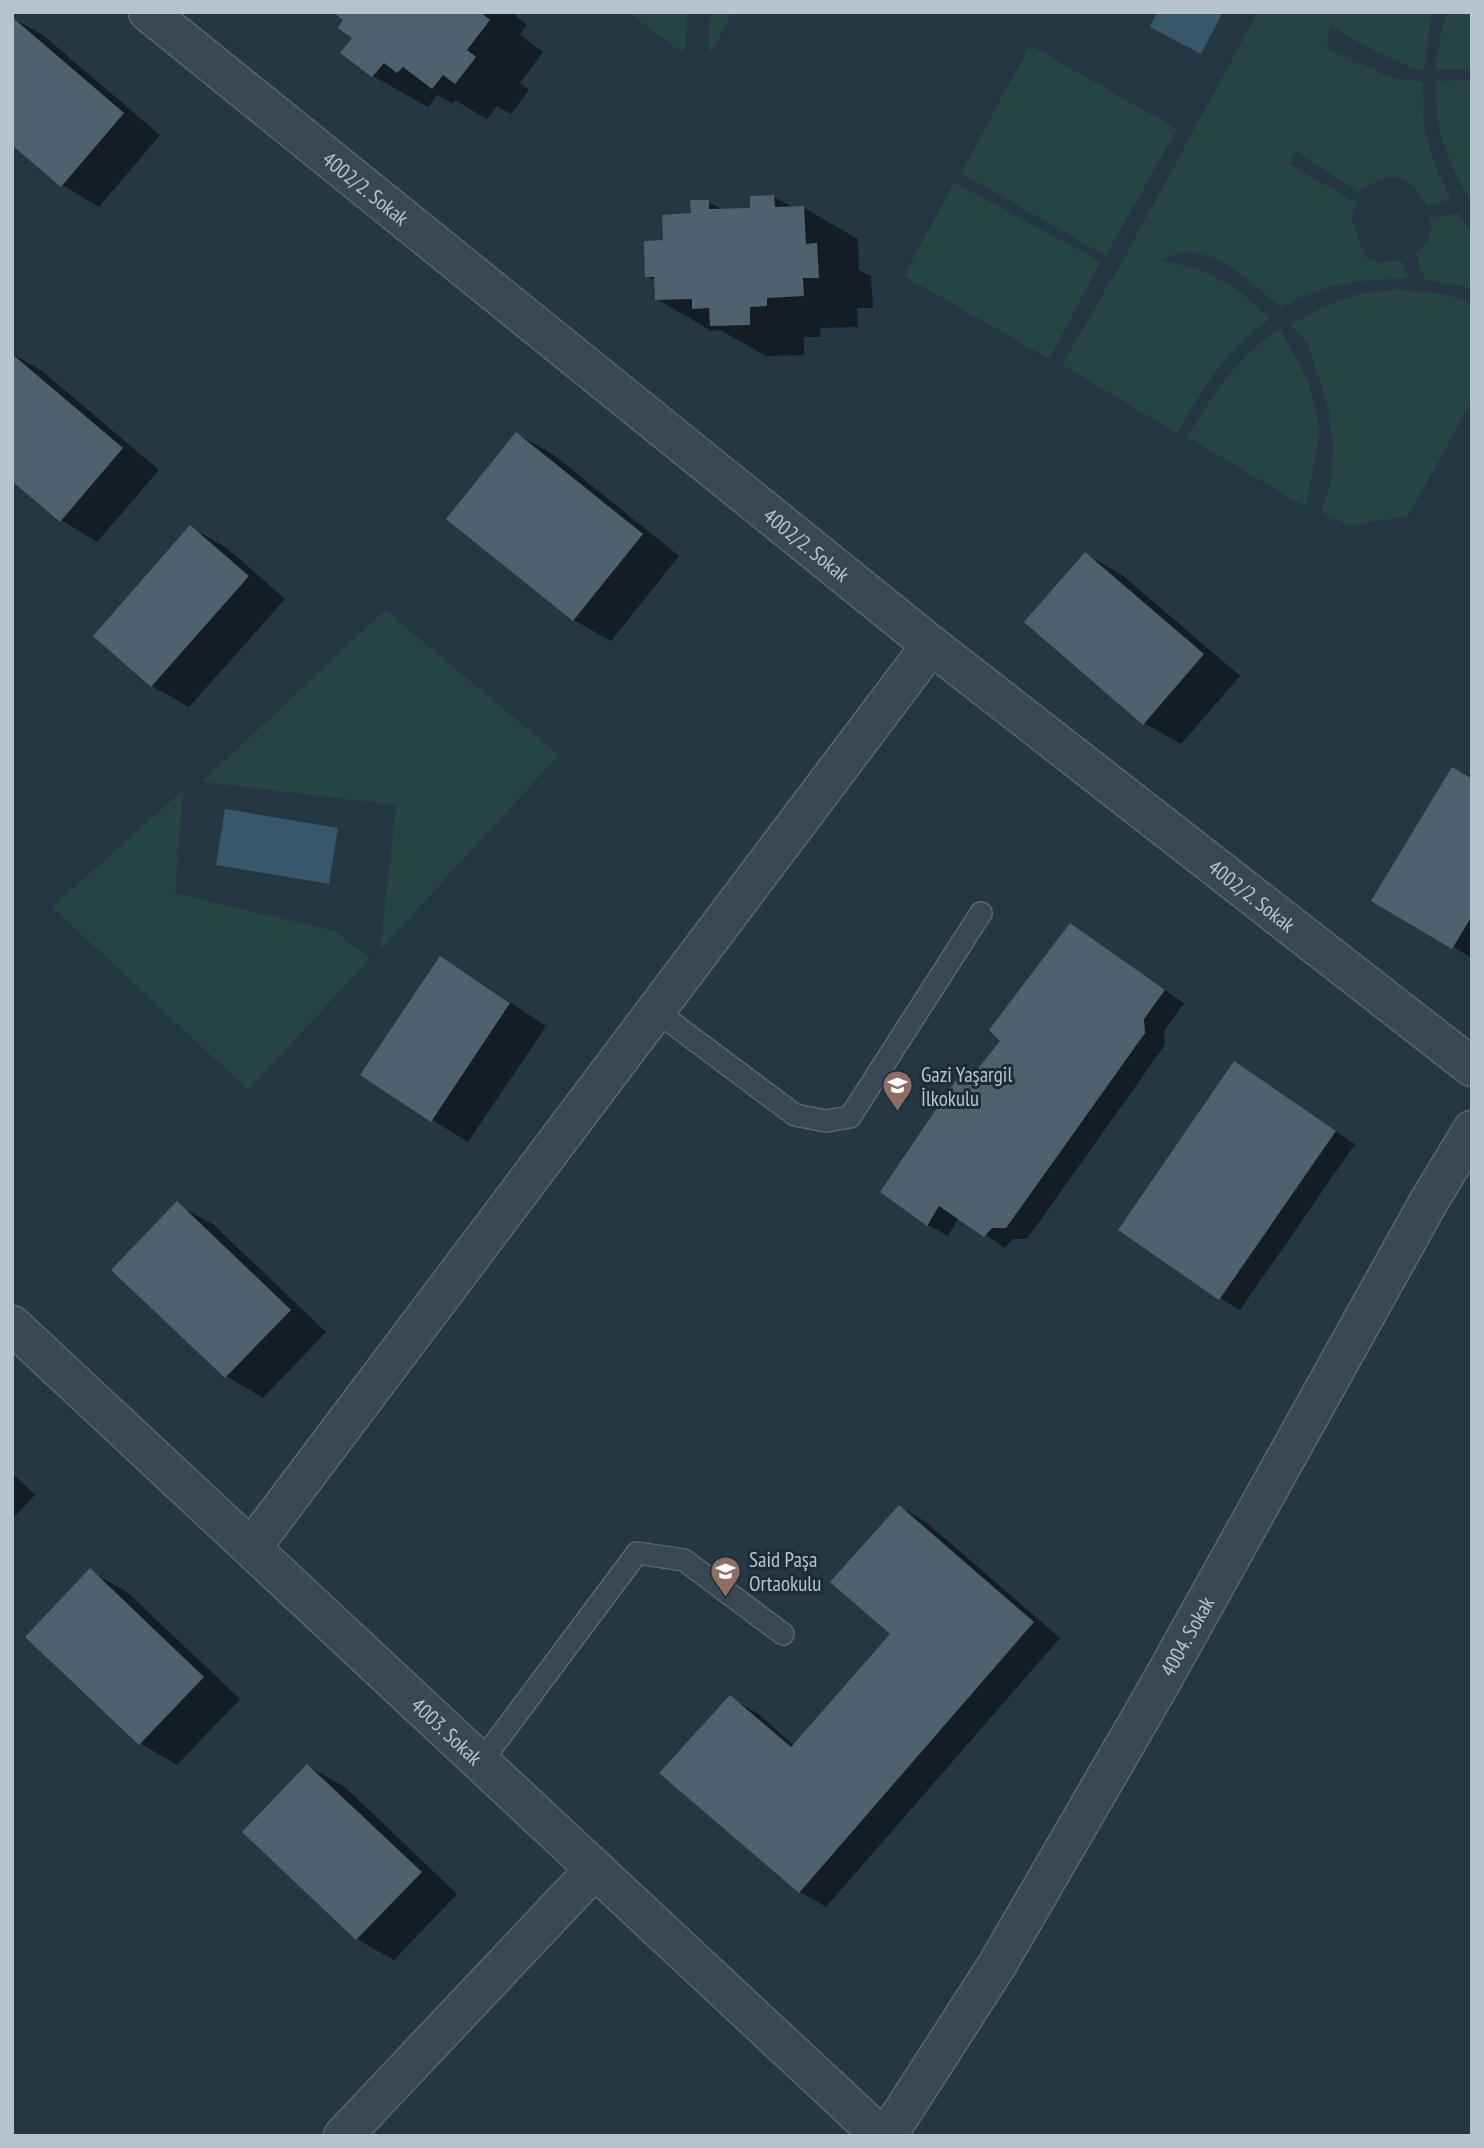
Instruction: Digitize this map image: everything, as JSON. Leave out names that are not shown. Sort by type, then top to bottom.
[{"type":"street","name":"4002/2. Sokak","points":[[148,12],[931,645],[1472,1067]]},
{"type":"street","points":[[252,1547],[931,645]]},
{"type":"street","name":"4004. Sokak","points":[[887,2136],[997,1965],[1155,1693],[1428,1203],[1472,1130]]},
{"type":"street","name":"4003. Sokak","points":[[12,1325],[881,2136]]},
{"type":"street","points":[[343,2136],[595,1869]]},
{"type":"lane","points":[[656,1010],[795,1115],[826,1121],[849,1116],[981,913]]},
{"type":"lane","points":[[481,1762],[637,1553],[684,1560],[783,1634]]},
{"type":"green space","points":[[628,12],[688,12],[684,54]]},
{"type":"green space","points":[[710,12],[733,12],[708,57]]},
{"type":"green space","points":[[1258,12],[1432,12],[1424,72],[1376,51],[1330,24],[1327,48],[1389,77],[1423,82],[1424,127],[1435,165],[1451,199],[1428,206],[1413,187],[1398,178],[1380,180],[1359,192],[1296,152],[1289,164],[1357,203],[1351,217],[1366,258],[1378,262],[1402,261],[1408,278],[1343,284],[1313,293],[1281,308],[1236,271],[1209,257],[1183,252],[1163,260],[1207,272],[1243,294],[1270,319],[1240,343],[1217,370],[1177,433],[1062,365],[1124,258]]},
{"type":"green space","points":[[1448,12],[1472,12],[1472,68],[1435,69],[1441,33]]},
{"type":"green space","points":[[1030,45],[1177,129],[1106,256],[961,173]]},
{"type":"green space","points":[[1472,80],[1472,206],[1453,169],[1438,127],[1435,81]]},
{"type":"green space","points":[[954,182],[1101,262],[1049,359],[904,276]]},
{"type":"green space","points":[[1458,213],[1472,233],[1472,288],[1425,280],[1415,252],[1429,238],[1429,218]]},
{"type":"green space","points":[[1396,289],[1447,295],[1472,303],[1472,401],[1408,516],[1349,526],[1321,513],[1332,475],[1333,441],[1328,407],[1307,342],[1290,325],[1321,308],[1358,294]]},
{"type":"green space","points":[[1280,328],[1310,385],[1320,432],[1306,507],[1187,437],[1217,391],[1238,365]]},
{"type":"green space","points":[[385,610],[559,755],[380,950],[396,805],[202,782]]},
{"type":"green space","points":[[183,790],[175,893],[335,931],[370,959],[248,1090],[52,907]]},
{"type":"water","points":[[1157,12],[1223,12],[1201,54],[1150,27]]},
{"type":"water","points":[[225,809],[338,828],[329,884],[216,865]]},
{"type":"building","points":[[333,12],[480,12],[490,20],[467,50],[476,57],[455,84],[443,75],[432,89],[403,67],[397,73],[384,63],[372,77],[340,53],[352,38],[338,28],[343,20]]},
{"type":"building","points":[[12,17],[124,113],[61,187],[12,145]]},
{"type":"building","points":[[774,195],[775,207],[804,206],[806,244],[817,243],[819,278],[803,278],[804,296],[767,298],[767,306],[750,307],[750,325],[710,326],[709,308],[692,309],[692,299],[655,300],[654,277],[645,277],[644,241],[663,240],[662,215],[691,213],[690,200],[709,200],[709,209],[750,208],[750,196]]},
{"type":"building","points":[[12,354],[123,448],[60,522],[12,481]]},
{"type":"building","points":[[516,432],[643,534],[573,621],[446,519]]},
{"type":"building","points":[[190,525],[249,576],[151,687],[93,636]]},
{"type":"building","points":[[1085,552],[1204,654],[1143,725],[1024,622]]},
{"type":"building","points":[[1452,767],[1472,779],[1472,916],[1452,949],[1371,901]]},
{"type":"building","points":[[1070,923],[1165,990],[1144,1019],[1145,1033],[1006,1228],[992,1228],[984,1237],[939,1206],[927,1226],[880,1192],[956,1080],[964,1086],[1000,1041],[989,1030]]},
{"type":"building","points":[[440,956],[510,1003],[431,1122],[360,1075]]},
{"type":"building","points":[[1234,1061],[1336,1131],[1219,1300],[1118,1230]]},
{"type":"building","points":[[177,1201],[291,1310],[225,1378],[111,1270]]},
{"type":"building","points":[[899,1505],[1034,1622],[799,1893],[659,1773],[730,1695],[791,1747],[890,1634],[830,1582]]},
{"type":"building","points":[[90,1568],[204,1677],[139,1745],[25,1637]]},
{"type":"building","points":[[307,1764],[422,1872],[356,1940],[242,1832]]},
{"type":"place","name":"Gazi Yaşargil İlkokulu","points":[[898,1113]]},
{"type":"place","name":"Said Paşa Ortaokulu","points":[[726,1598]]}]
